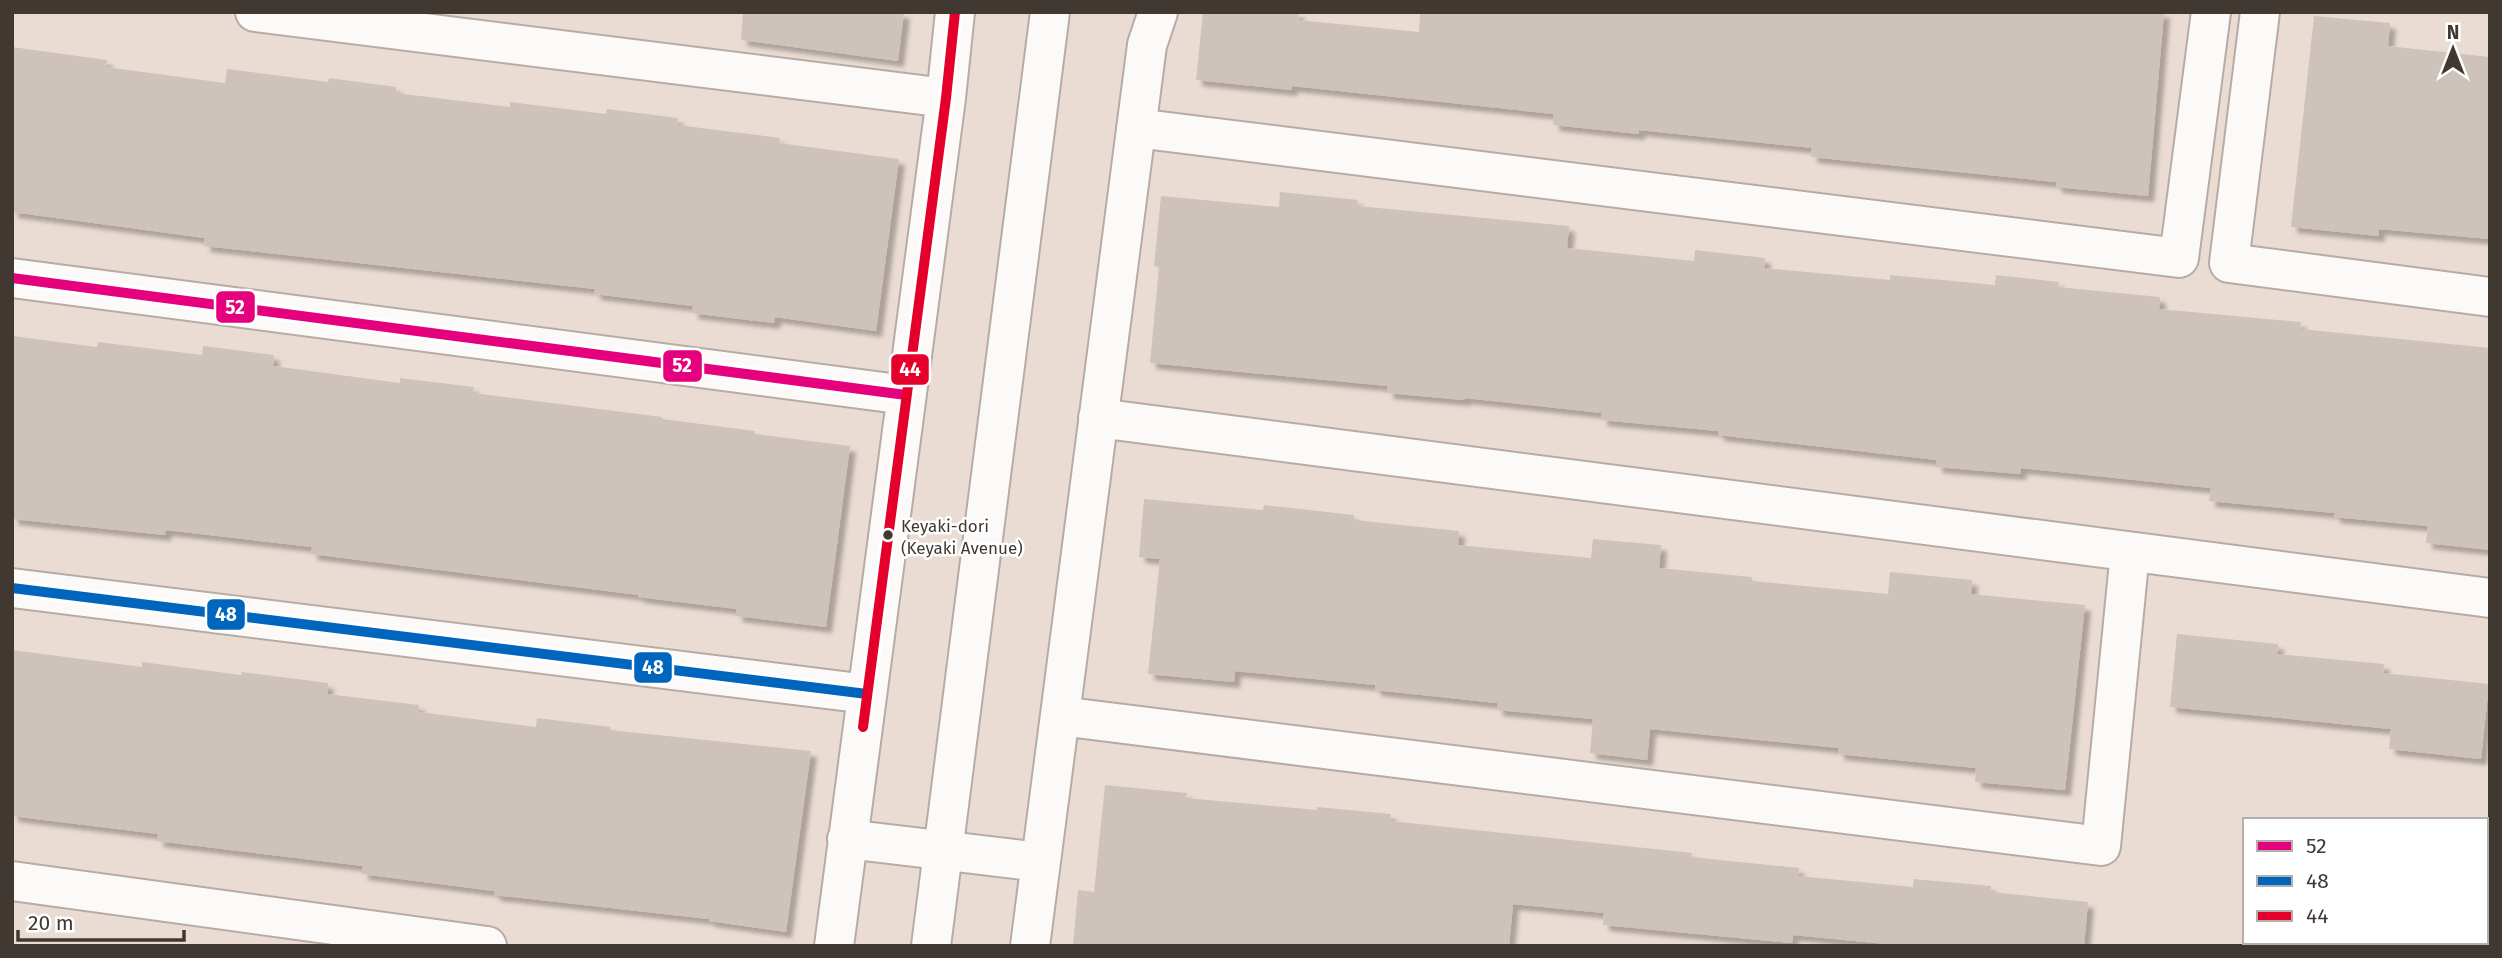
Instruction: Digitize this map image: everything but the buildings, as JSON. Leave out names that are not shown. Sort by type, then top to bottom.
[{"type":"street","points":[[255,12],[946,98]]},
{"type":"street","points":[[834,946],[946,98],[955,12]]},
{"type":"street","points":[[931,946],[1050,12]]},
{"type":"street","points":[[1030,946],[1147,45],[1158,12]]},
{"type":"street","points":[[1136,128],[2179,258],[2211,12]]},
{"type":"street","points":[[2260,12],[2229,263],[2490,297]]},
{"type":"street","points":[[12,278],[906,394]]},
{"type":"street","points":[[1098,418],[2490,598]]},
{"type":"street","points":[[1060,716],[2101,846],[2130,552]]},
{"type":"street","points":[[12,588],[867,694]]},
{"type":"street","points":[[847,839],[1041,862]]},
{"type":"street","points":[[12,881],[487,946]]},
{"type":"transit line","name":"44","points":[[863,727],[955,12]]},
{"type":"transit line","name":"52","points":[[12,278],[906,395]]},
{"type":"transit line","name":"48","points":[[12,588],[867,694]]},
{"type":"place","name":"Keyaki-dori (Keyaki Avenue)","points":[[888,535]]}]
